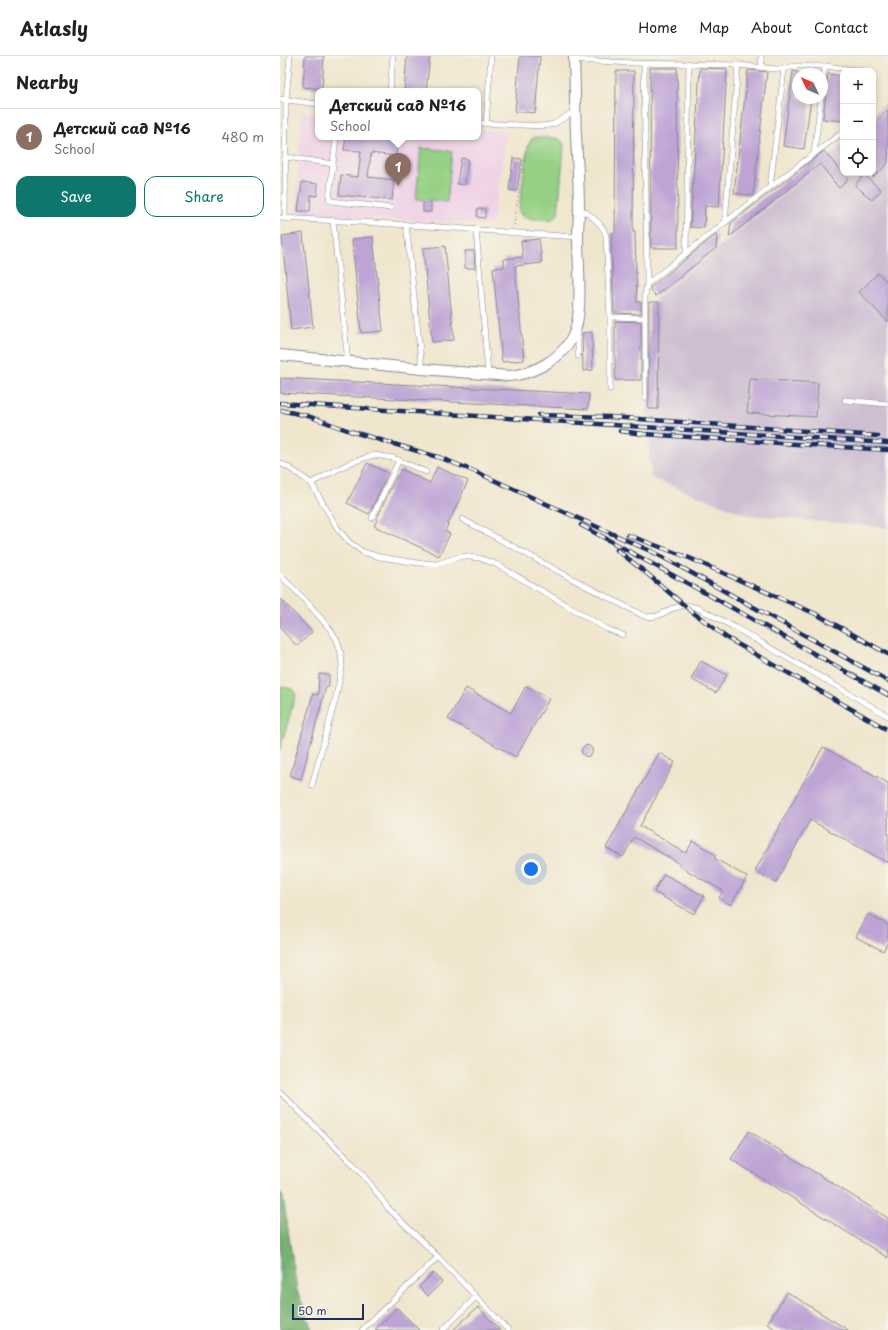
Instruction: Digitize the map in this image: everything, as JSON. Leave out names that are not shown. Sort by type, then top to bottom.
[{"type":"street","points":[[280,355],[422,369],[519,375],[533,371],[554,359],[564,349],[572,338],[578,323],[579,304],[579,208],[574,58]]},
{"type":"lane","points":[[290,56],[286,100],[286,157],[283,218],[406,224],[578,237]]},
{"type":"lane","points":[[390,88],[393,56]]},
{"type":"lane","points":[[486,123],[491,56]]},
{"type":"lane","points":[[761,56],[762,68]]},
{"type":"lane","points":[[574,58],[644,64],[690,63],[784,69],[794,66],[825,66],[844,68]]},
{"type":"lane","points":[[686,254],[690,63]]},
{"type":"lane","points":[[644,64],[647,284],[645,295],[645,398]]},
{"type":"lane","points":[[725,222],[738,65]]},
{"type":"lane","points":[[770,187],[784,69]]},
{"type":"lane","points":[[280,99],[315,104]]},
{"type":"lane","points":[[814,154],[820,104]]},
{"type":"lane","points":[[481,122],[543,126],[554,124],[575,111]]},
{"type":"lane","points":[[647,284],[770,187],[840,134]]},
{"type":"lane","points":[[336,140],[328,195],[329,199],[331,201],[391,208]]},
{"type":"lane","points":[[286,157],[333,164]]},
{"type":"lane","points":[[579,208],[598,222],[605,230],[610,317],[610,389]]},
{"type":"lane","points":[[333,221],[348,362]]},
{"type":"lane","points":[[406,224],[422,369]]},
{"type":"lane","points":[[476,229],[488,374]]},
{"type":"lane","points":[[610,317],[645,318]]},
{"type":"lane","points":[[578,323],[578,356]]},
{"type":"lane","points":[[845,400],[888,404]]},
{"type":"lane","points":[[311,483],[332,471],[374,455],[393,458],[426,472]]},
{"type":"lane","points":[[372,518],[399,460]]},
{"type":"lane","points":[[280,462],[311,483],[338,529],[349,542],[363,552],[380,557],[418,563],[437,564],[462,556],[479,558],[496,564],[606,629],[623,635]]},
{"type":"lane","points":[[462,519],[646,617],[658,616],[672,609],[685,606],[698,608],[888,716]]},
{"type":"lane","points":[[280,575],[330,628],[337,640],[341,653],[342,666],[336,697],[312,785]]},
{"type":"lane","points":[[280,1092],[353,1164],[388,1208],[438,1257],[508,1330]]},
{"type":"lane","points":[[362,1330],[438,1257]]},
{"type":"lane","points":[[443,1330],[476,1297]]},
{"type":"path","points":[[515,233],[514,221],[524,158]]},
{"type":"shaded area","points":[[888,101],[888,528],[748,515],[651,478],[646,410],[659,410],[659,301],[654,300],[818,167],[840,147],[840,176],[876,176],[876,112]]},
{"type":"shaded area","points":[[302,112],[315,114],[315,140],[481,140],[481,129],[508,132],[492,225],[296,214],[298,158]]},
{"type":"green space","points":[[535,137],[557,138],[562,141],[564,146],[558,214],[556,217],[548,220],[525,218],[519,211],[528,145]]},
{"type":"green space","points":[[421,148],[452,151],[447,202],[416,199]]},
{"type":"green space","points":[[280,686],[292,689],[296,694],[280,750]]},
{"type":"green space","points":[[280,1192],[283,1197],[297,1290],[312,1330],[280,1330]]},
{"type":"building","points":[[305,56],[324,56],[322,88],[303,87]]},
{"type":"building","points":[[407,56],[430,56],[426,88],[404,88]]},
{"type":"building","points":[[520,56],[540,56],[535,113],[515,111]]},
{"type":"building","points":[[650,68],[677,68],[678,248],[651,248]]},
{"type":"building","points":[[700,68],[727,69],[719,207],[705,206],[704,228],[690,227]]},
{"type":"building","points":[[748,70],[767,72],[753,196],[734,193]]},
{"type":"building","points":[[616,71],[634,71],[633,232],[635,232],[637,302],[641,302],[641,314],[614,313],[611,233],[615,233]]},
{"type":"building","points":[[828,74],[840,76],[840,121],[823,119],[825,104],[828,104]]},
{"type":"building","points":[[792,78],[792,104],[810,104],[804,149],[783,146]]},
{"type":"building","points":[[888,110],[888,163],[876,175],[876,155],[879,152],[876,148],[876,122]]},
{"type":"building","points":[[346,140],[398,140],[396,156],[371,153],[368,177],[394,180],[392,200],[339,195],[341,175],[358,177],[361,151],[344,150]]},
{"type":"building","points":[[824,151],[840,170],[840,176],[845,176],[848,180],[839,188],[820,164],[729,237],[731,223]]},
{"type":"building","points":[[461,158],[468,159],[465,185],[457,184]]},
{"type":"building","points":[[513,158],[522,159],[517,191],[509,190]]},
{"type":"building","points":[[862,176],[866,176],[881,190],[872,200],[855,185]]},
{"type":"building","points":[[302,182],[318,184],[317,196],[311,195],[310,211],[298,211]]},
{"type":"building","points":[[423,203],[431,203],[431,212],[423,212]]},
{"type":"building","points":[[477,209],[485,209],[485,218],[477,217]]},
{"type":"building","points":[[303,233],[313,327],[291,330],[282,236]]},
{"type":"building","points":[[717,234],[716,248],[656,296],[650,288]]},
{"type":"building","points":[[373,237],[383,331],[361,333],[352,239]]},
{"type":"building","points":[[539,239],[542,263],[515,266],[524,360],[502,362],[493,268],[504,267],[504,259],[523,257],[521,241]]},
{"type":"building","points":[[445,246],[454,340],[432,342],[423,248]]},
{"type":"building","points":[[465,251],[474,251],[475,268],[465,268]]},
{"type":"building","points":[[878,273],[888,283],[888,322],[859,292]]},
{"type":"building","points":[[649,302],[659,302],[658,409],[648,409]]},
{"type":"building","points":[[615,321],[641,322],[641,380],[615,380]]},
{"type":"building","points":[[592,332],[593,370],[583,371],[582,333]]},
{"type":"building","points":[[280,378],[589,394],[588,409],[280,393]]},
{"type":"building","points":[[750,379],[818,383],[816,417],[747,413]]},
{"type":"building","points":[[367,463],[388,473],[369,514],[347,503]]},
{"type":"building","points":[[437,467],[468,481],[445,531],[450,534],[439,556],[374,526],[401,469],[430,483]]},
{"type":"building","points":[[280,598],[312,632],[297,646],[280,628]]},
{"type":"building","points":[[701,661],[727,675],[716,693],[691,679]]},
{"type":"building","points":[[319,674],[329,675],[329,687],[326,687],[301,779],[290,776],[313,694],[318,695]]},
{"type":"building","points":[[526,686],[549,699],[516,757],[448,719],[466,688],[511,713]]},
{"type":"building","points":[[585,746],[589,746],[591,747],[591,755],[585,756],[582,753],[582,749]]},
{"type":"building","points":[[823,747],[888,783],[888,863],[810,820],[776,883],[755,871]]},
{"type":"building","points":[[659,753],[675,762],[640,826],[686,853],[693,841],[716,855],[714,858],[747,877],[731,905],[719,898],[723,891],[679,866],[680,864],[634,837],[623,857],[606,848]]},
{"type":"building","points":[[664,874],[704,896],[694,914],[654,892]]},
{"type":"building","points":[[868,914],[888,925],[888,942],[883,951],[856,937]]},
{"type":"building","points":[[749,1131],[888,1218],[888,1258],[731,1159]]},
{"type":"building","points":[[433,1273],[442,1282],[428,1296],[419,1287]]},
{"type":"building","points":[[787,1292],[848,1330],[777,1330],[767,1324]]},
{"type":"building","points":[[478,1307],[500,1330],[453,1330]]},
{"type":"building","points":[[397,1308],[419,1330],[375,1330]]},
{"type":"railway","points":[[280,403],[888,443]]},
{"type":"railway","points":[[280,410],[308,416],[350,431],[441,458],[476,472],[657,554],[888,681]]},
{"type":"railway","points":[[539,415],[610,417],[878,436]]},
{"type":"railway","points":[[620,431],[644,434],[888,450]]},
{"type":"railway","points":[[581,525],[888,695]]},
{"type":"railway","points":[[628,535],[687,557],[816,614],[888,654]]},
{"type":"railway","points":[[617,550],[691,611],[727,638],[888,730]]},
{"type":"place","name":"Детский сад №16","points":[[398,186]]}]
